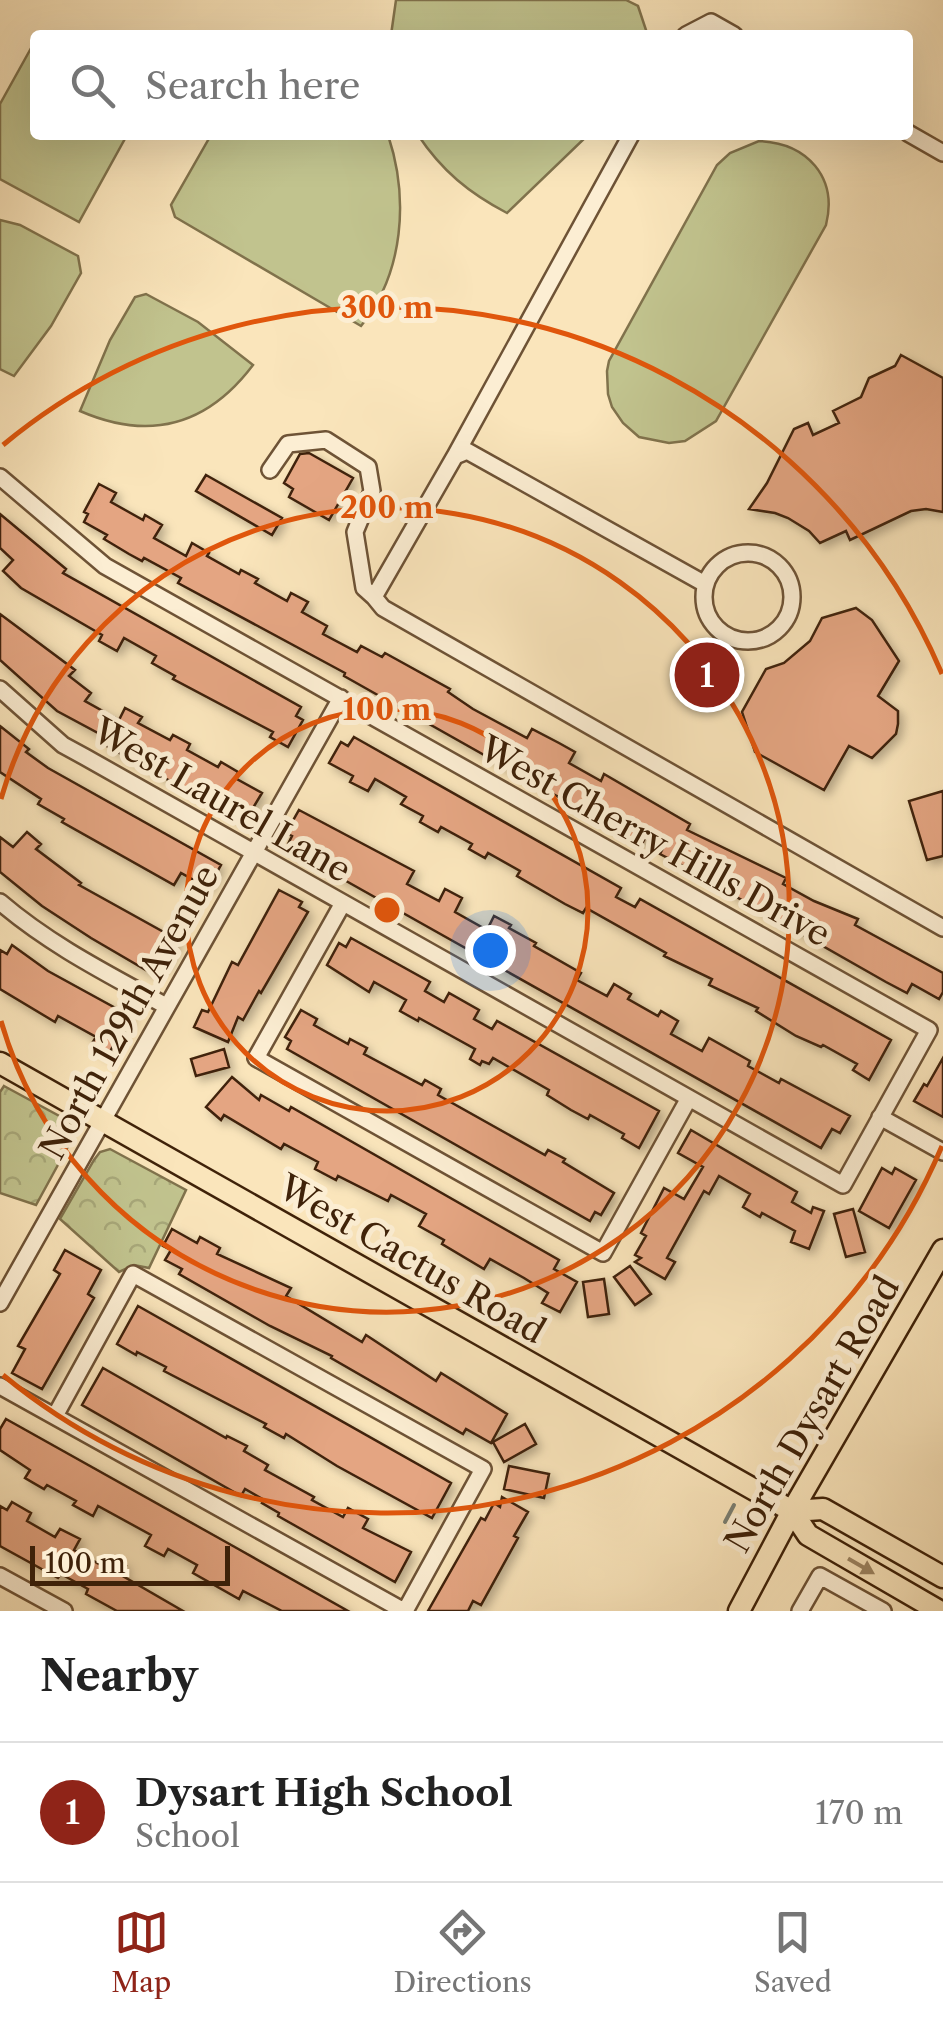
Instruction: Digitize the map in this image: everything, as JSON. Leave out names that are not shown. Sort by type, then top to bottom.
[{"type":"main road","name":"West Cactus Road","points":[[0,1063],[792,1510],[808,1534],[939,1611]]},
{"type":"main road","name":"North Dysart Road","points":[[739,1611],[792,1510],[943,1250]]},
{"type":"main road","name":"West Cactus Road","points":[[792,1510],[823,1509],[943,1577]]},
{"type":"street","points":[[696,30],[711,22],[725,30]]},
{"type":"street","points":[[913,136],[943,153]]},
{"type":"street","points":[[374,598],[628,140]]},
{"type":"street","points":[[270,470],[288,444],[326,440],[368,467],[372,491],[355,532],[364,588],[383,608],[943,928]]},
{"type":"street","points":[[454,456],[467,451],[705,584]]},
{"type":"street","name":"West Cherry Hills Drive","points":[[0,477],[105,566],[929,1030],[880,1117]]},
{"type":"street","points":[[745,552],[758,554],[770,558],[788,578],[792,604],[780,628],[770,636],[758,640],[731,638],[721,633],[708,616],[705,584],[720,562],[745,552]]},
{"type":"street","name":"West Laurel Lane","points":[[0,689],[64,745],[843,1185],[880,1117]]},
{"type":"street","name":"North 129th Avenue","points":[[0,1303],[341,698]]},
{"type":"street","points":[[0,902],[63,950],[166,1006]]},
{"type":"street","points":[[343,903],[256,1058],[603,1253],[689,1098]]},
{"type":"street","points":[[880,1117],[943,1152]]},
{"type":"street","points":[[0,1386],[405,1611],[483,1470],[133,1274],[55,1416]]},
{"type":"street","points":[[0,1576],[64,1611]]},
{"type":"street","points":[[800,1611],[820,1576],[883,1611]]},
{"type":"green space","points":[[396,0],[626,0],[638,6],[646,30],[392,30]]},
{"type":"green space","points":[[30,50],[30,140],[124,140],[79,222],[0,179],[0,104]]},
{"type":"green space","points":[[208,140],[389,140],[400,209],[394,259],[386,283],[361,326],[175,217],[171,205]]},
{"type":"green space","points":[[422,140],[583,140],[507,213],[457,180]]},
{"type":"green space","points":[[759,141],[791,148],[815,166],[827,192],[826,225],[716,421],[685,441],[669,443],[639,437],[612,407],[608,394],[609,361],[717,165],[730,153]]},
{"type":"green space","points":[[0,220],[20,225],[78,256],[81,273],[51,326],[14,376],[0,369]]},
{"type":"green space","points":[[146,294],[198,322],[253,365],[216,402],[175,422],[130,425],[80,411],[110,340],[135,297]]},
{"type":"green space","points":[[4,1086],[71,1126],[71,1141],[36,1205],[0,1193],[0,1092]]},
{"type":"green space","points":[[110,1149],[186,1190],[149,1268],[134,1265],[119,1272],[60,1219],[94,1160],[100,1152]]},
{"type":"building","points":[[901,355],[943,378],[943,512],[911,511],[850,540],[846,531],[820,543],[788,518],[749,509],[794,429],[808,423],[813,435],[839,423],[833,411],[861,397],[869,378],[895,366]]},
{"type":"building","points":[[309,453],[353,478],[329,520],[289,497],[293,489],[284,483],[300,454]]},
{"type":"building","points":[[206,475],[282,518],[272,535],[196,491]]},
{"type":"building","points":[[99,484],[116,493],[111,502],[143,520],[145,515],[162,525],[154,538],[186,556],[192,543],[239,574],[241,570],[258,579],[255,583],[287,601],[291,593],[308,602],[302,612],[327,626],[323,634],[357,652],[361,646],[382,657],[385,653],[527,738],[532,729],[559,743],[575,752],[569,763],[601,781],[604,774],[690,824],[687,830],[786,878],[783,884],[814,901],[858,919],[855,925],[943,973],[939,999],[912,984],[907,993],[886,982],[660,854],[664,846],[646,836],[642,844],[344,676],[345,673],[178,583],[181,578],[104,539],[107,535],[84,522],[88,514],[84,512]]},
{"type":"building","points":[[0,514],[66,569],[63,573],[301,707],[296,716],[303,720],[288,747],[270,737],[273,732],[173,679],[175,676],[152,663],[156,656],[124,638],[117,651],[99,641],[102,635],[21,588],[3,571],[13,560],[0,548]]},
{"type":"building","points":[[856,608],[872,620],[899,661],[878,696],[898,711],[898,724],[896,734],[872,758],[849,746],[824,790],[755,752],[742,712],[766,669],[784,663],[810,641],[822,618]]},
{"type":"building","points":[[0,614],[75,670],[69,676],[91,693],[85,701],[119,720],[125,708],[142,717],[138,723],[170,740],[173,735],[190,744],[187,750],[218,767],[221,762],[238,772],[235,778],[262,793],[250,813],[244,809],[239,819],[105,745],[109,739],[57,711],[0,660]]},
{"type":"building","points":[[0,726],[48,768],[221,865],[208,888],[181,873],[174,885],[62,822],[64,819],[38,804],[41,799],[0,772]]},
{"type":"building","points":[[354,737],[621,888],[616,897],[635,907],[640,899],[891,1040],[869,1080],[853,1070],[857,1064],[823,1045],[796,1036],[756,1011],[758,1008],[709,985],[712,979],[664,956],[666,953],[586,908],[583,913],[565,904],[517,876],[520,871],[488,853],[485,858],[469,849],[472,844],[441,827],[438,832],[420,822],[423,816],[401,804],[406,797],[375,779],[368,791],[350,782],[353,776],[329,763],[341,742],[348,746]]},
{"type":"building","points":[[943,791],[943,856],[927,860],[909,801]]},
{"type":"building","points":[[299,810],[414,871],[407,884],[439,901],[445,889],[462,898],[455,912],[487,930],[494,916],[536,943],[534,946],[581,973],[577,980],[607,996],[614,984],[631,994],[628,999],[658,1016],[661,1011],[678,1021],[671,1034],[702,1051],[709,1038],[750,1061],[748,1066],[850,1116],[840,1133],[832,1129],[821,1148],[307,859],[287,846],[292,836],[286,833]]},
{"type":"building","points":[[27,832],[41,844],[36,849],[79,885],[178,940],[163,968],[156,964],[151,973],[91,938],[0,872],[0,837],[13,847]]},
{"type":"building","points":[[279,890],[302,902],[299,907],[308,912],[261,993],[243,1020],[238,1017],[228,1042],[194,1027],[202,1010],[208,1012],[232,962],[238,965]]},
{"type":"building","points":[[351,938],[430,982],[425,991],[444,1002],[449,993],[479,1010],[474,1019],[492,1029],[497,1021],[659,1111],[639,1148],[622,1138],[624,1134],[590,1115],[588,1119],[571,1110],[547,1095],[549,1090],[493,1058],[489,1064],[482,1061],[480,1065],[470,1059],[475,1049],[400,1011],[406,1000],[374,982],[369,992],[327,965],[339,943],[346,947]]},
{"type":"building","points":[[12,945],[48,971],[130,1016],[108,1055],[91,1045],[96,1037],[58,1016],[55,1022],[0,989],[0,950],[7,954]]},
{"type":"building","points":[[301,1010],[317,1019],[314,1025],[348,1044],[350,1039],[367,1048],[364,1054],[422,1085],[425,1080],[441,1089],[438,1095],[545,1155],[548,1150],[565,1159],[563,1162],[614,1193],[601,1215],[595,1212],[590,1221],[287,1049],[291,1041],[285,1037]]},
{"type":"building","points":[[224,1049],[229,1067],[196,1076],[191,1059]]},
{"type":"building","points":[[943,1058],[943,1117],[914,1101]]},
{"type":"building","points":[[232,1077],[259,1100],[261,1095],[289,1111],[291,1107],[559,1260],[554,1269],[577,1282],[560,1312],[542,1303],[548,1293],[524,1278],[490,1259],[484,1269],[442,1244],[444,1240],[419,1226],[426,1214],[391,1195],[388,1201],[338,1176],[336,1180],[315,1169],[318,1162],[284,1144],[281,1149],[224,1115],[221,1120],[206,1107]]},
{"type":"building","points":[[691,1130],[797,1192],[792,1202],[811,1213],[813,1207],[824,1211],[809,1249],[791,1242],[795,1231],[743,1207],[750,1194],[719,1176],[709,1194],[704,1191],[667,1258],[675,1262],[665,1279],[635,1262],[641,1258],[635,1255],[646,1236],[641,1233],[664,1188],[684,1199],[703,1167],[678,1153]]},
{"type":"building","points":[[882,1168],[892,1174],[895,1168],[916,1180],[889,1228],[859,1211]]},
{"type":"building","points":[[853,1209],[865,1252],[846,1257],[834,1214]]},
{"type":"building","points":[[172,1229],[197,1243],[200,1237],[220,1248],[217,1254],[291,1288],[286,1296],[362,1342],[366,1335],[436,1381],[441,1373],[507,1414],[491,1443],[466,1429],[463,1434],[332,1356],[179,1274],[182,1269],[165,1260],[171,1250],[163,1246]]},
{"type":"building","points":[[65,1250],[101,1270],[88,1294],[94,1298],[42,1389],[12,1373],[25,1349],[18,1346],[60,1274],[54,1270]]},
{"type":"building","points":[[630,1266],[651,1294],[635,1305],[614,1277]]},
{"type":"building","points":[[604,1279],[609,1314],[588,1317],[583,1282]]},
{"type":"building","points":[[138,1306],[451,1483],[432,1518],[286,1434],[284,1438],[264,1427],[266,1424],[164,1371],[166,1367],[117,1344]]},
{"type":"building","points":[[103,1368],[247,1446],[244,1451],[268,1465],[265,1470],[314,1497],[312,1500],[343,1517],[348,1508],[368,1519],[363,1528],[411,1552],[395,1582],[278,1516],[262,1503],[264,1500],[245,1489],[241,1496],[82,1405]]},
{"type":"building","points":[[6,1419],[348,1611],[282,1611],[243,1591],[239,1599],[193,1573],[197,1565],[168,1549],[164,1556],[145,1546],[151,1535],[98,1506],[93,1516],[73,1505],[76,1501],[25,1478],[30,1470],[0,1450],[0,1429]]},
{"type":"building","points":[[525,1424],[536,1444],[504,1462],[493,1442]]},
{"type":"building","points":[[509,1466],[549,1474],[544,1498],[504,1489]]},
{"type":"building","points":[[502,1497],[528,1512],[481,1605],[473,1601],[468,1611],[428,1611],[481,1518],[485,1520],[494,1503],[500,1507]]},
{"type":"building","points":[[12,1502],[31,1513],[27,1521],[55,1537],[60,1529],[80,1539],[74,1550],[101,1565],[107,1556],[126,1566],[121,1575],[183,1611],[117,1611],[61,1574],[58,1578],[0,1546],[0,1506],[7,1510]]},
{"type":"waterway","points":[[725,1522],[734,1505]]},
{"type":"place","name":"Dysart High School","points":[[707,675]]}]
